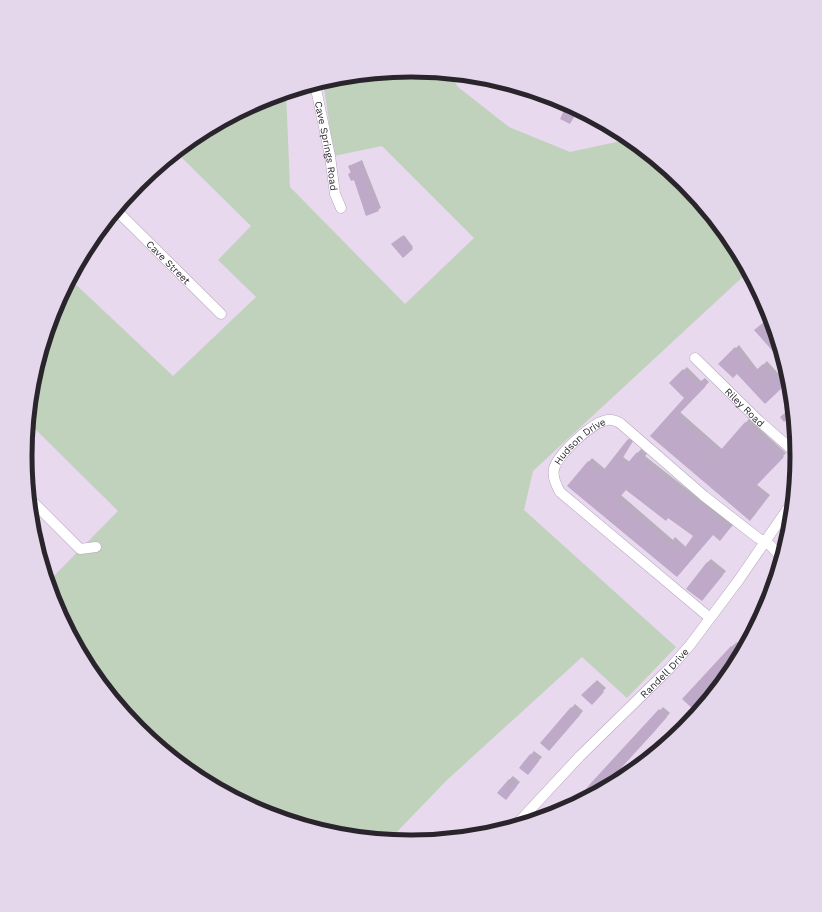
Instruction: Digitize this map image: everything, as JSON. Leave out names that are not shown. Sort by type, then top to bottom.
[{"type":"street","name":"Cave Springs Road","points":[[316,89],[330,156],[335,194],[341,208]]},
{"type":"street","name":"Cave Street","points":[[120,214],[221,314]]},
{"type":"street","name":"Riley Road","points":[[695,358],[758,420],[790,448]]},
{"type":"street","name":"Hudson Drive","points":[[710,618],[566,499],[555,485],[554,468],[557,460],[579,438],[597,424],[607,420],[620,423],[704,496],[765,542],[777,553]]},
{"type":"street","points":[[35,504],[80,549],[96,547]]},
{"type":"street","name":"Randell Drive","points":[[522,818],[580,756],[670,668],[710,618],[786,511]]},
{"type":"green space","points":[[411,77],[453,79],[458,87],[509,127],[570,152],[622,141],[661,171],[696,206],[726,245],[744,276],[533,471],[524,510],[676,647],[627,698],[582,657],[447,780],[394,834],[362,832],[313,822],[289,815],[243,796],[200,771],[180,757],[143,724],[126,706],[110,687],[83,645],[71,624],[52,578],[118,511],[33,427],[39,382],[45,358],[52,334],[74,283],[173,376],[256,297],[218,260],[251,226],[179,155],[200,141],[243,116],[266,106],[286,98],[290,187],[405,304],[474,238],[382,146],[334,156],[324,87],[362,80],[386,78]]},
{"type":"building","points":[[564,110],[575,114],[570,124],[560,119]]},
{"type":"building","points":[[360,162],[379,211],[366,216],[354,180],[351,181],[348,174],[351,173],[348,166]]},
{"type":"building","points":[[402,236],[413,249],[403,258],[391,244]]},
{"type":"building","points":[[765,321],[776,355],[754,330]]},
{"type":"building","points":[[735,347],[754,372],[763,364],[784,386],[765,404],[737,374],[733,378],[718,364]]},
{"type":"building","points":[[683,369],[698,384],[701,381],[706,386],[677,416],[719,452],[745,422],[784,457],[754,488],[767,498],[750,521],[650,436],[684,398],[669,383]]},
{"type":"building","points":[[787,411],[788,419],[784,422],[780,417]]},
{"type":"building","points":[[628,439],[632,442],[621,461],[626,465],[637,452],[644,458],[642,460],[730,528],[720,541],[713,535],[677,577],[567,486],[588,461],[602,472]],"holes":[[[626,490],[666,521],[668,518],[693,536],[683,550],[671,540],[669,543],[618,499]]]},
{"type":"building","points":[[707,562],[723,575],[702,601],[686,589]]},
{"type":"building","points":[[731,646],[736,651],[712,687],[693,709],[682,699]]},
{"type":"building","points":[[594,683],[604,692],[592,705],[581,695]]},
{"type":"building","points":[[571,707],[580,715],[549,751],[540,743]]},
{"type":"building","points":[[659,709],[667,717],[614,776],[582,794]]},
{"type":"building","points":[[530,754],[539,761],[528,775],[519,768]]},
{"type":"building","points":[[509,779],[517,786],[506,800],[497,793]]}]
